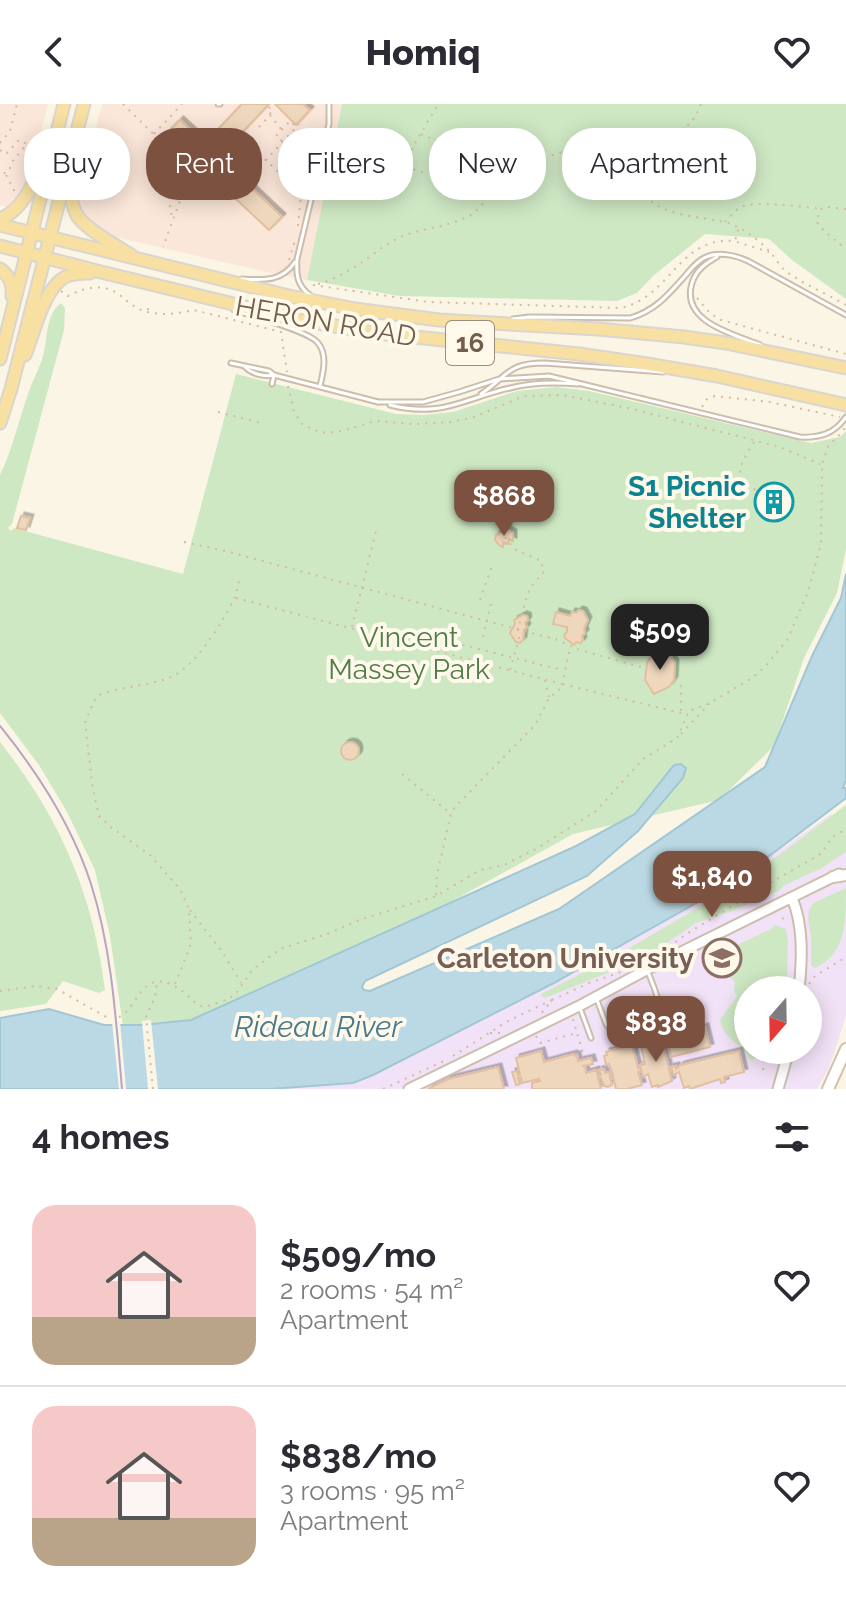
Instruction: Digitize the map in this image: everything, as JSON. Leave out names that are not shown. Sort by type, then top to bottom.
[{"type":"main road","points":[[0,359],[64,104]]},
{"type":"main road","points":[[77,128],[84,104]]},
{"type":"main road","points":[[0,222],[13,212],[31,187],[58,127]]},
{"type":"main road","points":[[0,423],[58,200]]},
{"type":"main road","points":[[73,200],[78,216],[90,228],[138,260]]},
{"type":"main road","name":"HERON ROAD","points":[[0,222],[138,260],[318,302],[412,317],[675,336],[726,343],[842,367]]},
{"type":"main road","name":"HERON ROAD","points":[[0,246],[299,320],[376,333],[579,354],[717,376],[846,405]]},
{"type":"main road","points":[[0,269],[9,277],[12,288],[11,313]]},
{"type":"main road","points":[[11,389],[38,319],[56,286],[64,278],[79,273],[101,272]]},
{"type":"main road","points":[[833,877],[846,873]]},
{"type":"main road","points":[[828,1089],[846,1049]]},
{"type":"street","points":[[409,1089],[833,877]]},
{"type":"street","points":[[792,898],[796,909],[802,976]]},
{"type":"street","points":[[778,1089],[785,1064]]},
{"type":"lane","points":[[328,128],[329,105]]},
{"type":"lane","points":[[311,200],[297,259],[297,277],[306,293],[318,302]]},
{"type":"lane","points":[[721,255],[699,269],[692,282],[690,296],[698,314],[713,326],[788,356]]},
{"type":"lane","points":[[493,322],[529,317],[630,318],[648,311],[672,291],[699,261],[721,255],[748,261],[846,315]]},
{"type":"lane","points":[[211,277],[271,280],[286,273],[297,259]]},
{"type":"lane","points":[[188,294],[313,338],[320,345],[325,363],[320,386]]},
{"type":"lane","points":[[231,363],[378,402],[425,410],[452,406],[523,385],[589,385]]},
{"type":"lane","points":[[475,399],[516,367],[538,363],[717,376]]},
{"type":"lane","points":[[272,384],[274,375]]},
{"type":"lane","points":[[378,402],[432,400],[499,379],[549,376],[800,437],[831,433],[846,418]]},
{"type":"lane","points":[[595,997],[606,1024],[614,1033],[652,1024],[658,1018],[660,1006],[647,970]]},
{"type":"lane","points":[[579,1006],[591,1038]]},
{"type":"path","points":[[0,143],[10,131],[17,104]]},
{"type":"path","points":[[123,104],[146,128]]},
{"type":"path","points":[[160,128],[182,104]]},
{"type":"path","points":[[273,104],[267,110],[280,128]]},
{"type":"path","points":[[413,146],[438,104]]},
{"type":"path","points":[[685,128],[696,116],[701,104]]},
{"type":"path","points":[[259,127],[270,115]]},
{"type":"path","points":[[284,128],[290,121],[298,126],[296,128]]},
{"type":"path","points":[[420,133],[429,137]]},
{"type":"path","points":[[0,150],[6,154],[19,140],[27,144],[6,174],[0,175]]},
{"type":"path","points":[[262,160],[278,147]]},
{"type":"path","points":[[562,152],[514,171],[471,215],[401,236],[346,273],[313,285],[428,302],[610,309],[635,304],[658,288],[672,291]]},
{"type":"path","points":[[266,160],[301,195],[298,228]]},
{"type":"path","points":[[413,168],[425,173]]},
{"type":"path","points":[[6,174],[15,192]]},
{"type":"path","points":[[170,200],[173,219]]},
{"type":"path","points":[[163,247],[180,200]]},
{"type":"path","points":[[648,200],[671,212],[743,229],[770,252],[786,271],[846,305]]},
{"type":"path","points":[[725,223],[738,209],[747,205],[846,209]]},
{"type":"path","points":[[821,209],[816,221],[846,249]]},
{"type":"path","points":[[288,264],[295,240]]},
{"type":"path","points":[[735,241],[770,252]]},
{"type":"path","points":[[60,290],[68,296],[85,289],[108,289],[139,309],[180,313],[194,310],[281,332],[294,412],[302,424],[326,433],[375,421],[414,424],[452,422],[474,417],[524,396],[542,395],[585,398],[780,447],[822,464]]},
{"type":"path","points":[[690,296],[699,299],[710,313],[721,320],[846,354]]},
{"type":"path","points":[[148,311],[149,302]]},
{"type":"path","points":[[701,413],[704,402],[715,396],[770,402],[846,418]]},
{"type":"path","points":[[218,412],[265,424]]},
{"type":"path","points":[[677,738],[687,714],[752,678],[782,648],[791,633],[808,592],[821,544],[822,464],[827,446],[846,427]]},
{"type":"path","points":[[754,441],[739,470],[740,477],[752,489],[763,491],[769,497]]},
{"type":"path","points":[[351,628],[376,531]]},
{"type":"path","points":[[505,537],[514,549],[541,561],[544,572],[527,595],[510,670]]},
{"type":"path","points":[[184,542],[486,620],[644,668]]},
{"type":"path","points":[[480,600],[493,563]]},
{"type":"path","points":[[240,577],[235,597],[216,630],[182,671],[170,677],[99,695],[85,723],[99,816],[150,855],[180,889],[189,909],[242,984]]},
{"type":"path","points":[[235,597],[687,714]]},
{"type":"path","points":[[483,637],[491,603]]},
{"type":"path","points":[[447,641],[564,671]]},
{"type":"path","points":[[436,896],[437,875],[451,813],[535,725],[549,698],[562,684],[570,646]]},
{"type":"path","points":[[544,679],[549,698]]},
{"type":"path","points":[[675,679],[681,686],[681,714]]},
{"type":"path","points":[[119,1017],[125,1014],[141,991],[157,982],[174,986],[203,1007],[229,999],[252,970],[280,949],[436,896],[480,870],[504,865],[536,849],[587,817],[643,759],[677,738],[710,703]]},
{"type":"path","points":[[402,774],[451,813]]},
{"type":"path","points":[[666,949],[822,853],[832,837],[846,829]]},
{"type":"path","points":[[174,986],[191,944],[189,909]]},
{"type":"path","points":[[815,976],[846,957]]},
{"type":"path","points":[[383,1089],[451,1058],[508,1021],[552,1000],[624,970],[633,970]]},
{"type":"path","points":[[153,1089],[147,1013],[155,997],[157,982]]},
{"type":"path","points":[[0,991],[36,986],[57,989],[108,1018]]},
{"type":"path","points":[[536,1020],[552,1000]]},
{"type":"path","points":[[573,1018],[584,1057]]},
{"type":"path","points":[[490,1033],[509,1032]]},
{"type":"path","points":[[535,1033],[540,1043],[577,1033]]},
{"type":"path","points":[[763,1064],[763,1070]]},
{"type":"shaded area","points":[[0,104],[48,104],[42,128],[24,128],[24,189],[7,207],[0,205]]},
{"type":"shaded area","points":[[102,104],[342,104],[337,128],[278,128],[278,200],[323,200],[307,280],[115,237],[88,219],[80,200],[130,200],[130,128],[96,128]]},
{"type":"shaded area","name":"Carleton University","points":[[831,814],[846,838],[846,1015],[830,1066],[817,1089],[269,1089],[353,1083],[552,984],[738,879]]},
{"type":"green space","points":[[342,104],[846,104],[846,299],[792,260],[769,239],[705,234],[637,293],[617,301],[399,296],[307,280],[323,200],[413,200],[413,128],[337,128]]},
{"type":"green space","name":"Vincent Massey Park","points":[[61,303],[65,308],[64,330],[12,524],[8,528],[183,574],[236,374],[396,414],[453,412],[517,391],[556,387],[589,391],[811,443],[840,437],[846,431],[846,549],[837,593],[804,658],[774,746],[719,800],[573,834],[442,907],[191,1020],[123,1026],[110,936],[95,870],[67,812],[39,765],[0,713],[0,475],[45,349],[52,314]]},
{"type":"green space","points":[[0,742],[40,799],[70,858],[92,921],[100,955],[105,990],[99,993],[63,981],[46,1004],[0,1011]]},
{"type":"green space","points":[[846,805],[846,852],[822,868],[778,891],[696,923],[645,958],[545,998],[541,996],[745,880]]},
{"type":"green space","points":[[846,888],[842,936],[833,954],[815,968],[811,965],[809,910],[813,903]]},
{"type":"green space","points":[[775,925],[786,929],[787,976],[734,976],[734,981],[729,975],[729,949]]},
{"type":"green space","points":[[734,1000],[734,1042],[726,1034],[720,1020]]},
{"type":"water","name":"Rideau River","points":[[846,574],[846,780],[843,788],[846,788],[846,798],[739,879],[552,984],[353,1083],[269,1089],[0,1089],[0,1018],[49,1009],[104,1025],[191,1020],[576,846],[635,814],[674,765],[681,764],[686,768],[683,778],[638,831],[587,876],[365,981],[362,987],[370,991],[559,909],[765,767],[812,656],[841,598]]},
{"type":"pier","points":[[151,1020],[158,1089],[148,1089],[142,1021]]},
{"type":"pier","points":[[112,1022],[120,1022],[126,1089],[119,1089]]},
{"type":"building","points":[[242,104],[269,104],[246,128],[219,128]]},
{"type":"building","points":[[275,104],[303,104],[310,110],[296,125]]},
{"type":"building","points":[[180,120],[189,128],[172,128]]},
{"type":"building","points":[[262,198],[282,217],[269,230],[237,200]]},
{"type":"building","name":"S1 Picnic Shelter","points":[[773,495],[780,502],[780,507],[775,505],[774,510],[767,503]]},
{"type":"building","points":[[21,516],[30,518],[26,530],[17,528]]},
{"type":"building","points":[[506,529],[513,533],[513,541],[509,539],[508,544],[503,542],[503,547],[495,540],[496,535]]},
{"type":"building","points":[[579,610],[588,620],[583,640],[574,645],[565,638],[567,627],[553,624],[556,612],[570,616]]},
{"type":"building","points":[[523,615],[528,620],[520,643],[510,633],[514,620]]},
{"type":"building","points":[[666,649],[675,663],[674,680],[669,687],[654,694],[645,680],[647,663],[651,656]]},
{"type":"building","points":[[350,742],[359,751],[350,760],[341,751]]},
{"type":"building","points":[[705,1027],[710,1047],[671,1057],[666,1037]]},
{"type":"building","points":[[661,1039],[669,1069],[672,1069],[669,1070],[672,1081],[652,1087],[648,1074],[643,1077],[640,1065],[645,1064],[641,1046]]},
{"type":"building","points":[[632,1045],[641,1071],[638,1072],[642,1085],[627,1089],[616,1089],[613,1076],[610,1077],[612,1085],[608,1087],[598,1078],[601,1089],[532,1089],[532,1083],[539,1079],[522,1083],[521,1077],[518,1078],[520,1084],[516,1085],[512,1072],[520,1074],[516,1058],[541,1051],[544,1062],[574,1054],[578,1061],[591,1058],[593,1064],[582,1066],[585,1066],[586,1073],[596,1070],[598,1076],[601,1075],[599,1070],[604,1069],[610,1076],[613,1075],[609,1064],[606,1065],[606,1052]]},
{"type":"building","points":[[734,1052],[734,1064],[742,1064],[744,1072],[724,1077],[725,1082],[721,1083],[720,1079],[690,1089],[689,1086],[684,1088],[679,1072],[674,1075],[671,1067],[676,1066],[676,1069],[681,1065]]},
{"type":"building","points":[[498,1067],[504,1089],[428,1089],[448,1079]]},
{"type":"tram line","points":[[0,726],[53,800],[91,884],[108,960],[122,1089]]},
{"type":"place","name":"S1 Picnic Shelter","points":[[774,502]]},
{"type":"place","name":"Carleton University","points":[[722,958]]}]
